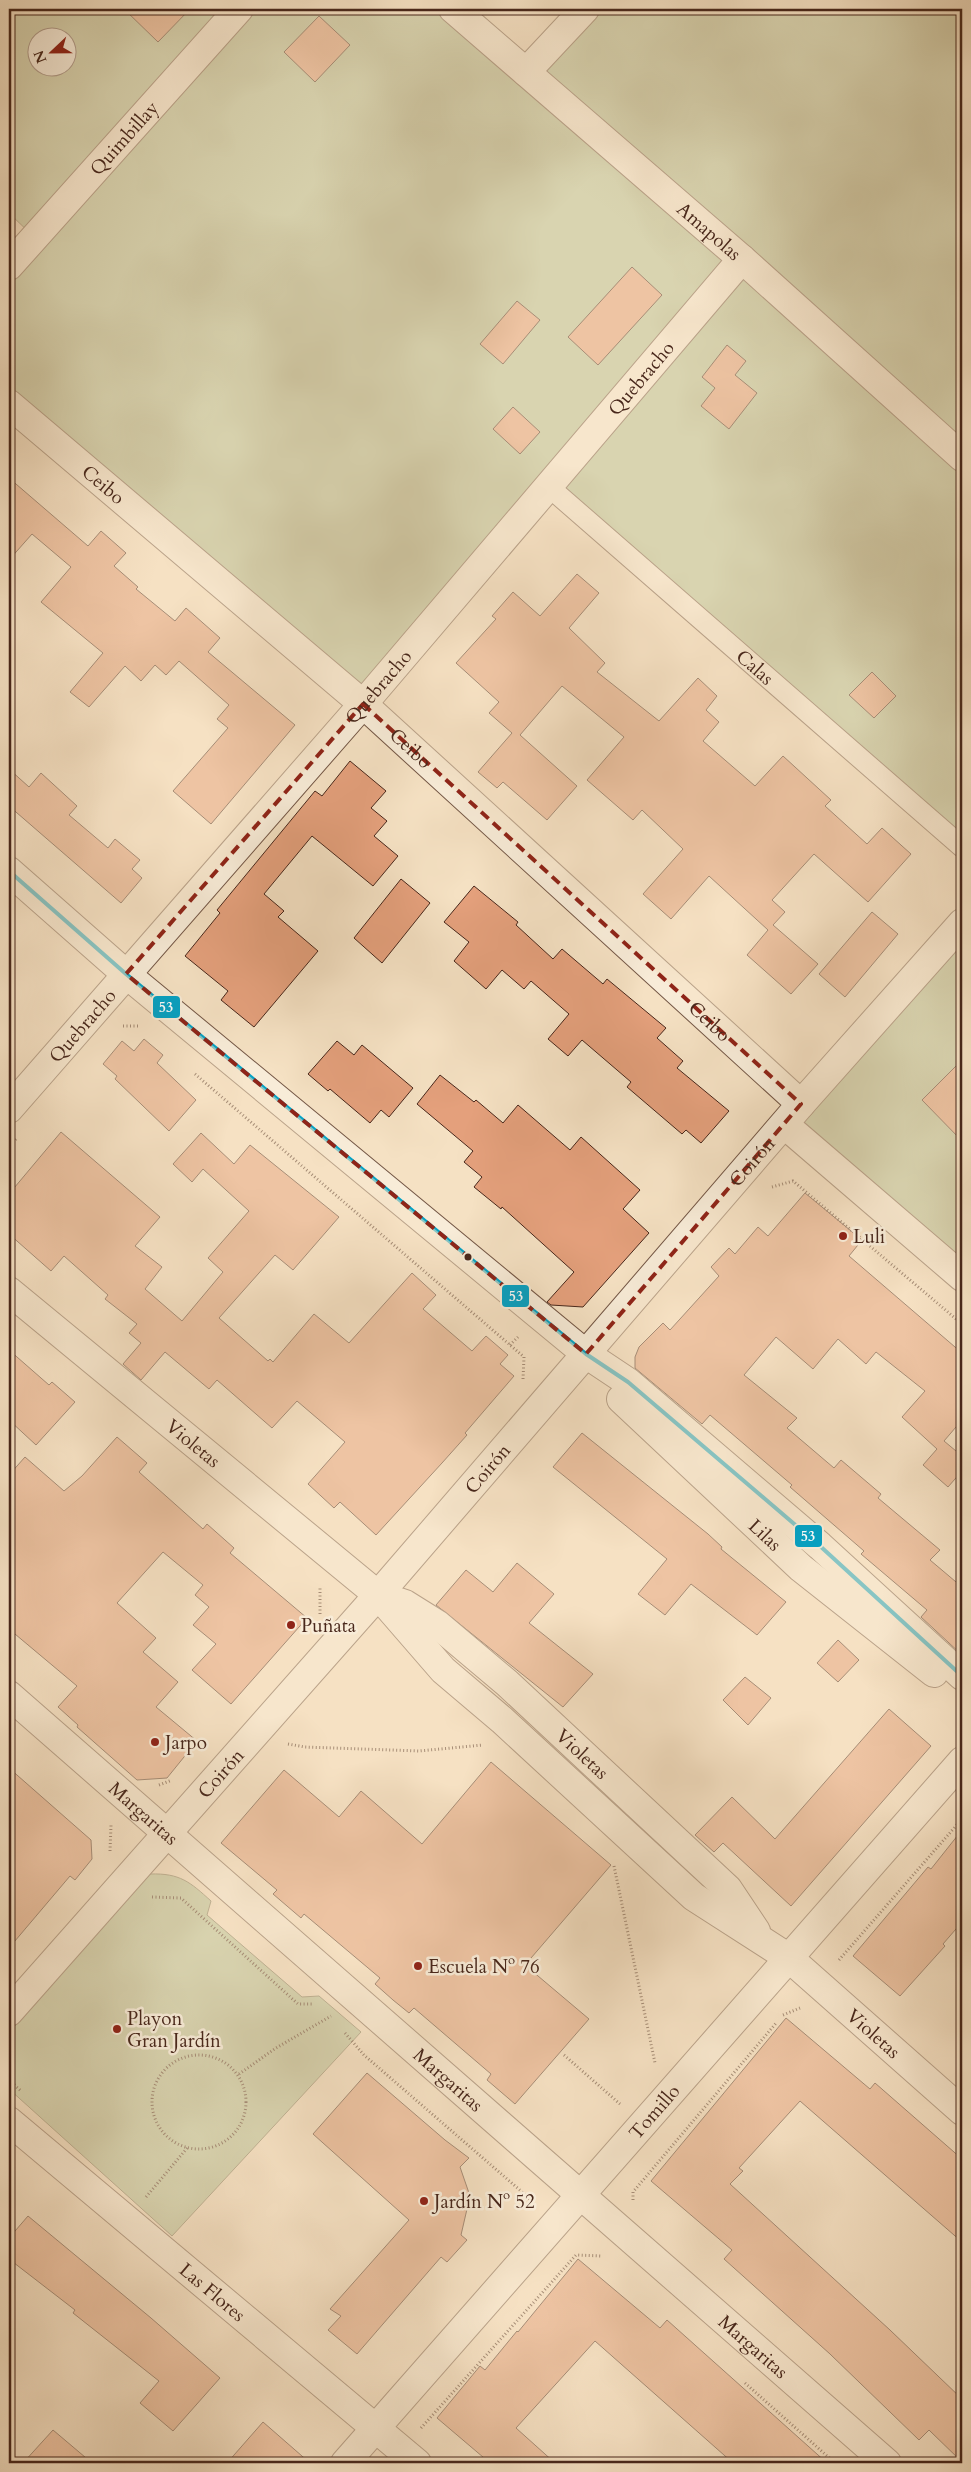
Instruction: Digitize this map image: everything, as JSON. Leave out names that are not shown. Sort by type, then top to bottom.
[{"type":"street","name":"Quimbillay","points":[[9,266],[239,9]]},
{"type":"street","name":"Amapolas","points":[[453,9],[742,259],[962,457]]},
{"type":"street","points":[[526,72],[585,9]]},
{"type":"street","name":"Quebracho","points":[[15,1121],[126,974],[363,704],[742,259]]},
{"type":"street","name":"Ceibo","points":[[9,404],[363,704],[962,1277]]},
{"type":"street","name":"Lilas","points":[[9,871],[126,974],[586,1354],[628,1382],[813,1539],[962,1676]]},
{"type":"street","name":"Coirón","points":[[9,2012],[378,1595],[793,1114],[962,923]]},
{"type":"street","name":"Violetas","points":[[9,1291],[378,1595],[444,1670],[502,1720],[687,1890],[789,1958],[962,2111]]},
{"type":"street","name":"Lilas","points":[[586,1354],[622,1400],[801,1568],[962,1693]]},
{"type":"street","name":"Margaritas","points":[[9,1695],[887,2463]]},
{"type":"street","name":"Tomillo","points":[[345,2463],[962,1761]]},
{"type":"street","name":"Las Flores","points":[[9,2121],[418,2463]]},
{"type":"lane","name":"Calas","points":[[548,486],[962,847]]},
{"type":"path","points":[[118,1027],[138,1025],[144,1030]]},
{"type":"path","points":[[187,1067],[524,1357],[523,1388]]},
{"type":"path","points":[[9,1148],[15,1121]]},
{"type":"path","points":[[769,1188],[793,1181],[962,1324]]},
{"type":"path","points":[[315,1621],[320,1616]]},
{"type":"path","points":[[282,1743],[305,1747],[419,1751],[489,1744]]},
{"type":"path","points":[[156,1786],[179,1777]]},
{"type":"path","points":[[839,1958],[962,1819]]},
{"type":"path","points":[[614,1864],[656,2071]]},
{"type":"path","points":[[146,1896],[181,1898],[298,2004],[321,2005]]},
{"type":"path","points":[[633,2192],[784,2013],[809,2005]]},
{"type":"path","points":[[326,2010],[336,2023]]},
{"type":"path","points":[[239,2074],[276,2048],[331,2016]]},
{"type":"path","points":[[342,2029],[364,2055],[529,2198]]},
{"type":"path","points":[[198,2054],[221,2058],[239,2074],[247,2098],[243,2122],[234,2135],[216,2147],[197,2150],[179,2145],[165,2135],[159,2126],[152,2108],[152,2096],[158,2077],[165,2068],[179,2058],[198,2054]]},
{"type":"path","points":[[564,2055],[624,2107]]},
{"type":"path","points":[[9,2080],[28,2097]]},
{"type":"path","points":[[9,2090],[14,2084]]},
{"type":"path","points":[[144,2200],[188,2147]]},
{"type":"path","points":[[421,2428],[576,2255],[603,2256],[608,2261]]},
{"type":"path","points":[[739,2377],[836,2463]]},
{"type":"highlighted area","points":[[363,704],[801,1104],[586,1354],[126,974]]},
{"type":"green space","points":[[9,9],[453,9],[526,72],[585,9],[962,9],[962,847],[548,486],[363,704],[9,404],[9,266],[34,237],[9,213]]},
{"type":"green space","points":[[962,923],[962,1277],[785,1125]]},
{"type":"green space","points":[[150,1874],[177,1877],[197,1889],[211,1901],[207,1915],[302,1997],[319,1996],[361,2032],[172,2236],[9,2089],[9,2033],[131,1887]]},
{"type":"building","points":[[124,9],[190,9],[158,42]]},
{"type":"building","points":[[319,16],[350,45],[315,82],[284,52]]},
{"type":"building","points":[[632,267],[662,295],[598,365],[568,337]]},
{"type":"building","points":[[517,301],[540,320],[503,364],[480,344]]},
{"type":"building","points":[[727,345],[746,361],[735,375],[757,393],[729,429],[701,406],[715,388],[702,377]]},
{"type":"building","points":[[513,407],[540,432],[520,454],[493,429]]},
{"type":"building","points":[[9,478],[88,546],[101,531],[126,553],[114,566],[138,587],[136,589],[175,621],[186,608],[220,638],[208,652],[295,725],[211,824],[173,791],[228,728],[217,719],[229,705],[179,661],[166,675],[155,665],[141,681],[125,666],[89,707],[70,692],[103,653],[41,602],[71,567],[32,534],[9,560]]},
{"type":"building","points":[[577,574],[599,593],[569,628],[605,663],[597,672],[659,721],[698,678],[717,696],[706,710],[719,722],[703,741],[755,786],[783,756],[831,800],[825,806],[867,844],[882,828],[911,854],[868,902],[814,854],[772,900],[785,912],[773,925],[818,964],[791,994],[747,955],[768,930],[709,876],[671,919],[643,894],[683,849],[642,810],[633,820],[587,780],[624,737],[562,686],[520,735],[577,786],[547,820],[503,782],[497,788],[478,772],[512,733],[489,713],[499,702],[456,663],[496,619],[492,616],[513,592],[540,616]]},
{"type":"building","points":[[872,672],[896,696],[874,718],[849,695]]},
{"type":"building","points":[[350,761],[386,791],[371,808],[387,821],[374,836],[398,856],[373,886],[312,836],[264,894],[284,911],[278,917],[318,951],[254,1027],[221,1000],[228,991],[185,956],[220,913],[217,910],[315,791],[322,796]]},
{"type":"building","points":[[9,769],[29,787],[41,773],[77,806],[69,815],[108,848],[115,839],[140,860],[132,869],[142,878],[121,903],[9,806]]},
{"type":"building","points":[[401,879],[430,903],[382,963],[354,938]]},
{"type":"building","points":[[474,886],[518,922],[516,925],[553,959],[562,949],[603,984],[607,979],[666,1028],[657,1038],[683,1061],[677,1068],[729,1111],[701,1143],[686,1130],[682,1134],[627,1087],[631,1082],[582,1040],[568,1056],[548,1039],[569,1014],[531,981],[524,989],[502,970],[486,989],[454,961],[469,942],[444,922]]},
{"type":"building","points":[[872,912],[898,934],[845,997],[819,974]]},
{"type":"building","points":[[144,1039],[163,1055],[157,1063],[196,1100],[169,1131],[115,1079],[117,1076],[103,1064],[122,1041],[134,1051]]},
{"type":"building","points":[[337,1041],[354,1055],[362,1045],[413,1088],[389,1117],[381,1110],[370,1123],[330,1089],[328,1091],[308,1074]]},
{"type":"building","points":[[962,1060],[962,1141],[922,1100]]},
{"type":"building","points":[[440,1075],[474,1102],[476,1100],[503,1123],[518,1105],[570,1150],[581,1137],[640,1190],[623,1209],[649,1233],[583,1307],[551,1305],[547,1302],[574,1272],[502,1207],[501,1209],[474,1187],[482,1177],[464,1162],[473,1151],[417,1104]]},
{"type":"building","points":[[61,1132],[160,1217],[135,1246],[162,1267],[145,1289],[182,1321],[223,1272],[208,1258],[249,1211],[203,1169],[192,1182],[173,1164],[201,1133],[234,1164],[250,1145],[339,1217],[293,1270],[275,1255],[219,1318],[268,1361],[270,1359],[273,1362],[314,1314],[349,1343],[412,1273],[436,1295],[423,1309],[472,1351],[486,1336],[508,1355],[500,1364],[514,1376],[465,1433],[467,1435],[376,1535],[340,1502],[334,1508],[308,1484],[345,1442],[297,1401],[272,1428],[217,1380],[209,1389],[165,1352],[141,1380],[123,1364],[141,1343],[129,1333],[137,1324],[105,1299],[108,1295],[64,1256],[51,1271],[9,1234],[9,1194]]},
{"type":"building","points":[[805,1193],[862,1240],[849,1256],[962,1353],[962,1420],[944,1441],[962,1456],[962,1471],[948,1487],[923,1465],[937,1449],[902,1417],[925,1391],[876,1352],[866,1364],[838,1339],[813,1369],[776,1337],[744,1375],[797,1418],[787,1428],[834,1468],[841,1460],[881,1494],[878,1498],[940,1550],[930,1560],[962,1587],[962,1655],[921,1617],[927,1610],[861,1554],[864,1551],[790,1487],[792,1485],[710,1415],[702,1424],[635,1368],[635,1357],[639,1347],[663,1323],[670,1330],[719,1276],[711,1267],[729,1248],[735,1254],[758,1227],[768,1236]]},
{"type":"building","points":[[9,1350],[49,1385],[52,1382],[75,1402],[36,1445],[9,1420]]},
{"type":"building","points":[[582,1433],[708,1534],[722,1547],[721,1549],[786,1602],[757,1635],[691,1584],[665,1615],[638,1594],[667,1559],[553,1467]]},
{"type":"building","points":[[117,1437],[147,1463],[139,1472],[203,1529],[207,1524],[234,1548],[230,1553],[307,1618],[231,1704],[192,1670],[216,1644],[193,1625],[209,1607],[195,1595],[203,1585],[163,1552],[117,1603],[156,1638],[143,1652],[178,1682],[156,1707],[197,1741],[167,1778],[137,1780],[77,1727],[78,1725],[58,1707],[77,1686],[9,1629],[9,1475],[25,1457],[64,1491],[82,1476]]},
{"type":"building","points":[[517,1563],[554,1594],[529,1623],[593,1674],[563,1707],[436,1605],[466,1570],[493,1592]]},
{"type":"building","points":[[838,1640],[859,1660],[838,1682],[817,1663]]},
{"type":"building","points":[[745,1677],[771,1698],[748,1725],[723,1700]]},
{"type":"building","points":[[889,1709],[931,1746],[791,1906],[723,1843],[714,1852],[695,1835],[732,1797],[775,1839]]},
{"type":"building","points":[[491,1762],[611,1865],[525,1965],[589,2019],[515,2104],[487,2080],[491,2074],[414,2008],[409,2013],[393,2000],[375,1984],[380,1978],[304,1914],[301,1918],[273,1894],[277,1890],[221,1843],[284,1770],[339,1817],[361,1791],[422,1844]]},
{"type":"building","points":[[9,1768],[91,1840],[92,1859],[75,1880],[70,1876],[9,1948]]},
{"type":"building","points":[[962,1830],[962,1922],[943,1944],[945,1946],[900,1996],[853,1956],[928,1867],[931,1869]]},
{"type":"building","points":[[786,2018],[870,2089],[875,2083],[962,2159],[962,2242],[800,2101],[739,2168],[743,2171],[730,2184],[890,2330],[962,2399],[962,2462],[929,2430],[919,2440],[830,2354],[724,2259],[732,2250],[651,2181]]},
{"type":"building","points":[[367,2073],[445,2140],[469,2158],[460,2167],[470,2196],[461,2235],[467,2240],[447,2262],[441,2257],[357,2354],[328,2330],[341,2316],[330,2309],[409,2220],[313,2134]]},
{"type":"building","points":[[28,2216],[220,2378],[173,2431],[140,2403],[159,2381],[73,2313],[75,2310],[9,2259],[9,2238]]},
{"type":"building","points":[[578,2259],[660,2328],[667,2320],[827,2463],[733,2463],[595,2341],[516,2428],[555,2463],[490,2463],[437,2418],[480,2366],[485,2370]]},
{"type":"building","points":[[263,2422],[310,2463],[227,2463]]},
{"type":"building","points":[[53,2430],[92,2463],[23,2463]]},
{"type":"transit line","name":"53","points":[[9,871],[126,974],[586,1354],[628,1382],[820,1546],[962,1676]]},
{"type":"place","name":"Luli","points":[[843,1236]]},
{"type":"place","name":"Puñata","points":[[291,1625]]},
{"type":"place","name":"Jarpo","points":[[155,1742]]},
{"type":"place","name":"Escuela Nº 76","points":[[418,1966]]},
{"type":"place","name":"Playon Gran Jardín","points":[[117,2029]]},
{"type":"place","name":"Jardín Nº 52","points":[[424,2201]]}]
